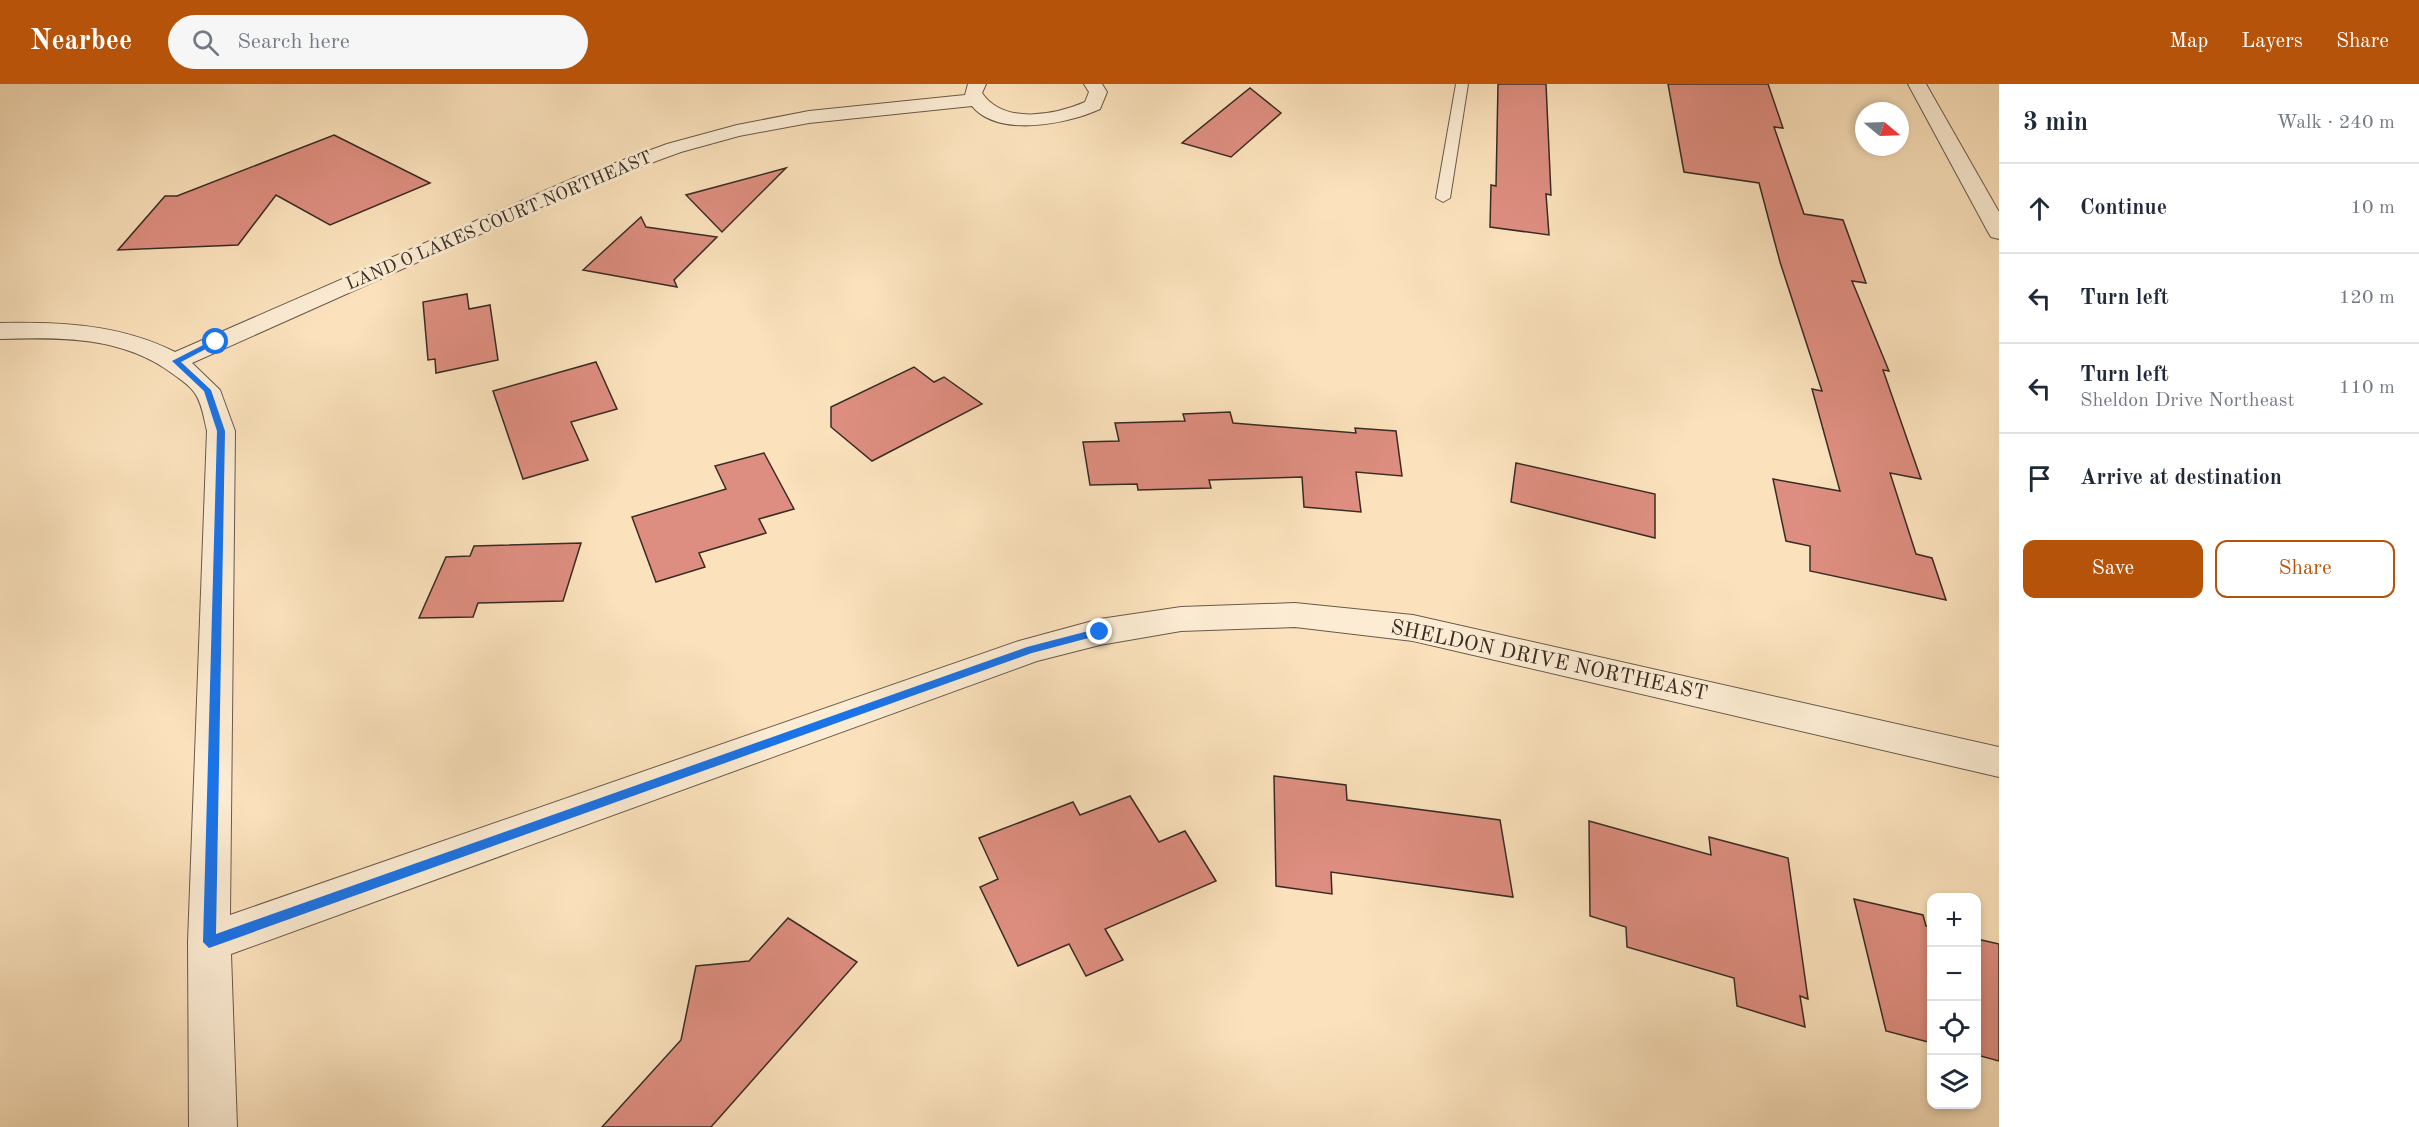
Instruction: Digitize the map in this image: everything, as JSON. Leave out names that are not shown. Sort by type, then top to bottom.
[{"type":"street","name":"LAND O LAKES COURT NORTHEAST","points":[[176,361],[581,182],[674,148],[737,131],[809,117],[976,92],[982,107],[1006,116],[1055,119],[1077,113],[1093,105],[1098,92],[1093,84]]},
{"type":"street","points":[[1917,84],[1999,232]]},
{"type":"street","points":[[0,331],[45,330],[94,334],[136,343],[176,361],[207,390],[221,431],[209,942],[213,1127]]},
{"type":"street","name":"SHELDON DRIVE NORTHEAST","points":[[209,942],[1031,650],[1100,632],[1181,619],[1295,615],[1413,628],[1999,762]]},
{"type":"lane","points":[[1443,198],[1461,84]]},
{"type":"building","points":[[1498,84],[1546,84],[1551,195],[1546,194],[1549,235],[1490,227],[1491,185],[1496,186]]},
{"type":"building","points":[[1668,84],[1768,84],[1783,128],[1774,127],[1804,214],[1843,220],[1866,283],[1852,281],[1889,371],[1883,370],[1921,479],[1890,473],[1916,554],[1932,558],[1946,600],[1810,571],[1810,546],[1786,541],[1773,479],[1840,491],[1812,389],[1822,391],[1780,262],[1759,183],[1684,172]]},
{"type":"building","points":[[1250,88],[1281,113],[1231,157],[1182,143]]},
{"type":"building","points":[[334,135],[430,183],[330,225],[276,195],[238,245],[118,250],[165,196],[177,196]]},
{"type":"building","points":[[786,168],[722,232],[686,195]]},
{"type":"building","points":[[641,217],[646,227],[717,237],[674,280],[677,287],[583,270]]},
{"type":"building","points":[[467,294],[469,309],[490,305],[498,360],[436,373],[435,359],[428,360],[423,302]]},
{"type":"building","points":[[596,362],[617,409],[571,422],[588,460],[523,479],[493,391]]},
{"type":"building","points":[[914,367],[934,382],[944,377],[982,404],[872,461],[831,427],[831,407]]},
{"type":"building","points":[[1230,412],[1233,423],[1356,433],[1355,428],[1396,431],[1402,476],[1356,472],[1361,512],[1304,507],[1302,477],[1209,480],[1211,488],[1138,490],[1137,484],[1090,485],[1083,442],[1119,441],[1115,423],[1185,421],[1183,414]]},
{"type":"building","points":[[764,453],[794,509],[759,519],[766,533],[699,553],[705,567],[656,582],[632,517],[726,489],[715,466]]},
{"type":"building","points":[[1516,463],[1655,494],[1655,538],[1511,502]]},
{"type":"building","points":[[581,543],[563,601],[478,603],[473,617],[419,618],[446,557],[470,556],[474,546]]},
{"type":"building","points":[[1274,776],[1346,785],[1347,800],[1500,820],[1513,897],[1331,872],[1332,894],[1276,886]]},
{"type":"building","points":[[1130,796],[1159,842],[1185,831],[1216,881],[1105,929],[1123,960],[1086,976],[1069,944],[1018,966],[980,887],[998,879],[979,838],[1073,802],[1080,815]]},
{"type":"building","points":[[1589,821],[1711,855],[1709,837],[1788,858],[1808,999],[1800,996],[1805,1027],[1737,1006],[1734,978],[1627,947],[1626,927],[1590,916]]},
{"type":"building","points":[[1854,899],[1923,915],[1927,926],[1927,1042],[1886,1031]]},
{"type":"building","points":[[788,918],[857,962],[711,1127],[602,1127],[681,1040],[696,966],[749,961]]},
{"type":"building","points":[[1981,940],[1999,944],[1999,1061],[1981,1056]]},
{"type":"route","points":[[216,342],[176,361],[207,390],[221,431],[209,942],[1031,650],[1100,632]]}]
